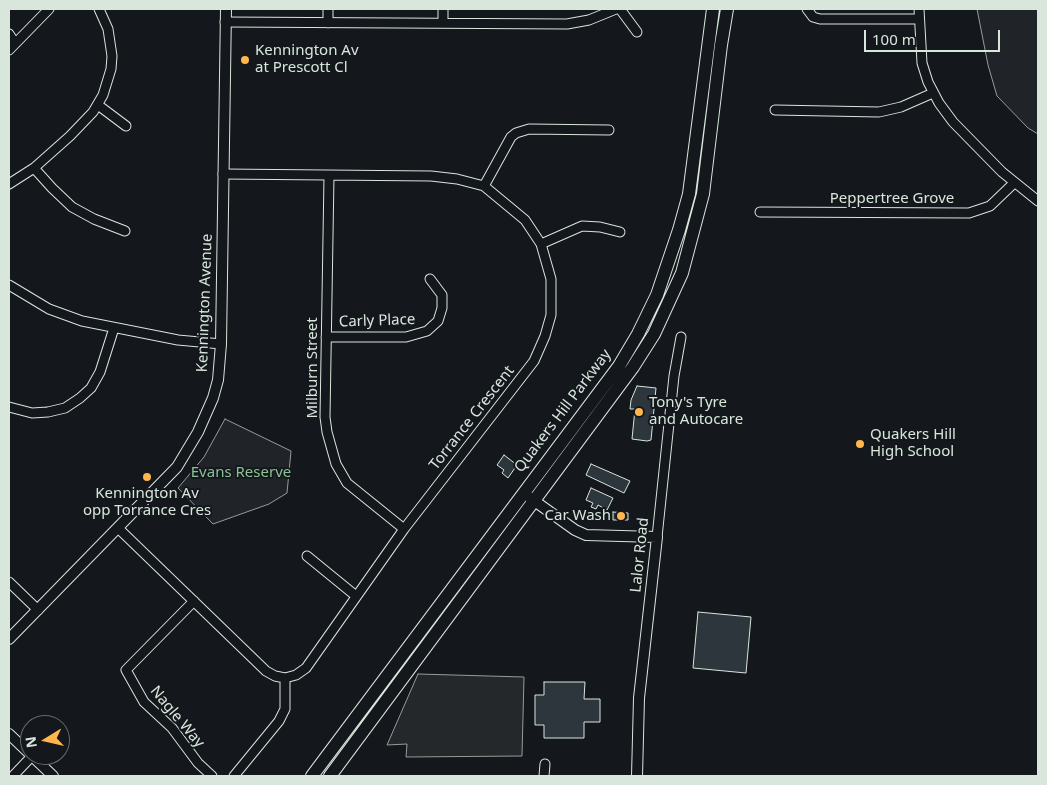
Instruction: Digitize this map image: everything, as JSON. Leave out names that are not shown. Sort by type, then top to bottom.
[{"type":"main road","name":"Quakers Hill Parkway","points":[[312,776],[618,366],[657,295],[689,194],[713,9]]},
{"type":"main road","name":"Quakers Hill Parkway","points":[[330,776],[535,501],[633,367],[654,334],[682,273],[703,194],[727,9]]},
{"type":"street","points":[[12,47],[49,9]]},
{"type":"street","points":[[9,184],[34,168],[70,136],[98,106],[108,83],[112,56],[108,29],[99,9]]},
{"type":"street","name":"Kennington Avenue","points":[[9,639],[176,467],[190,448],[213,398],[218,380],[221,344],[226,9]]},
{"type":"street","points":[[328,9],[328,23]]},
{"type":"street","points":[[443,9],[443,23]]},
{"type":"street","points":[[226,22],[578,23],[616,9]]},
{"type":"street","points":[[620,9],[637,32]]},
{"type":"street","points":[[807,9],[812,17],[820,19],[919,19]]},
{"type":"street","points":[[919,9],[922,63],[933,93],[953,122],[1014,183],[1038,201]]},
{"type":"street","points":[[9,34],[12,47]]},
{"type":"street","points":[[775,110],[879,112],[901,107],[933,93]]},
{"type":"street","points":[[98,106],[126,126]]},
{"type":"street","points":[[484,186],[511,137],[516,133],[529,129],[609,130]]},
{"type":"street","points":[[34,168],[72,207],[94,219],[125,231]]},
{"type":"street","name":"Torrance Crescent","points":[[223,174],[431,176],[457,179],[484,186],[525,220],[541,244],[551,279],[550,315],[534,361],[404,529],[306,668],[285,678]]},
{"type":"street","name":"Milburn Street","points":[[328,176],[325,417],[336,464],[354,491],[404,529]]},
{"type":"street","name":"Peppertree Grove","points":[[760,212],[969,213],[990,206],[1014,183]]},
{"type":"street","points":[[541,244],[582,226],[600,227],[620,232]]},
{"type":"street","name":"Carly Place","points":[[326,337],[406,337],[427,331],[438,321],[442,308],[442,295],[430,279]]},
{"type":"street","points":[[9,285],[49,309],[82,321],[178,340],[221,344]]},
{"type":"street","points":[[9,407],[32,413],[48,412],[65,408],[80,398],[91,388],[100,372],[114,328]]},
{"type":"street","name":"Lalor Road","points":[[637,776],[639,698],[674,376],[682,337]]},
{"type":"street","points":[[523,492],[586,536],[657,538]]},
{"type":"street","points":[[118,528],[266,671],[275,676],[285,678],[285,709],[279,721],[234,776]]},
{"type":"street","points":[[307,556],[356,596]]},
{"type":"street","points":[[9,582],[38,610]]},
{"type":"street","name":"Nagle Way","points":[[194,601],[126,670],[144,702],[172,728],[198,763],[212,776]]},
{"type":"street","points":[[9,734],[20,744]]},
{"type":"street","points":[[544,776],[545,764]]},
{"type":"street","points":[[12,776],[22,765]]},
{"type":"street","points":[[41,765],[53,776]]},
{"type":"green space","points":[[977,9],[1038,9],[1038,134],[1028,128],[997,96],[988,65]]},
{"type":"green space","name":"Evans Reserve","points":[[225,419],[291,451],[287,493],[269,504],[213,524],[178,488],[204,457]]},
{"type":"shaded area","points":[[418,674],[524,677],[522,756],[406,757],[407,744],[387,745]]},
{"type":"building","points":[[637,386],[656,388],[651,440],[647,441],[632,439],[635,409],[630,409],[631,400]]},
{"type":"building","points":[[504,455],[517,465],[508,478],[502,473],[504,470],[497,465]]},
{"type":"building","points":[[591,464],[630,481],[624,493],[586,475]]},
{"type":"building","points":[[591,488],[613,498],[607,510],[598,505],[596,509],[591,507],[593,503],[586,500]]},
{"type":"building","name":"Car Wash","points":[[613,512],[628,513],[628,520],[613,520]]},
{"type":"building","points":[[698,612],[751,617],[746,673],[693,668]]},
{"type":"building","points":[[544,682],[585,682],[584,699],[600,699],[600,722],[584,722],[584,738],[544,738],[544,725],[535,725],[535,695],[544,695]]},
{"type":"place","name":"Kennington Av at Prescott Cl","points":[[245,60]]},
{"type":"place","name":"Tony's Tyre and Autocare","points":[[639,412]]},
{"type":"place","name":"Quakers Hill High School","points":[[860,444]]},
{"type":"place","name":"Kennington Av opp Torrance Cres","points":[[147,477]]},
{"type":"place","name":"Car Wash","points":[[621,516]]}]
